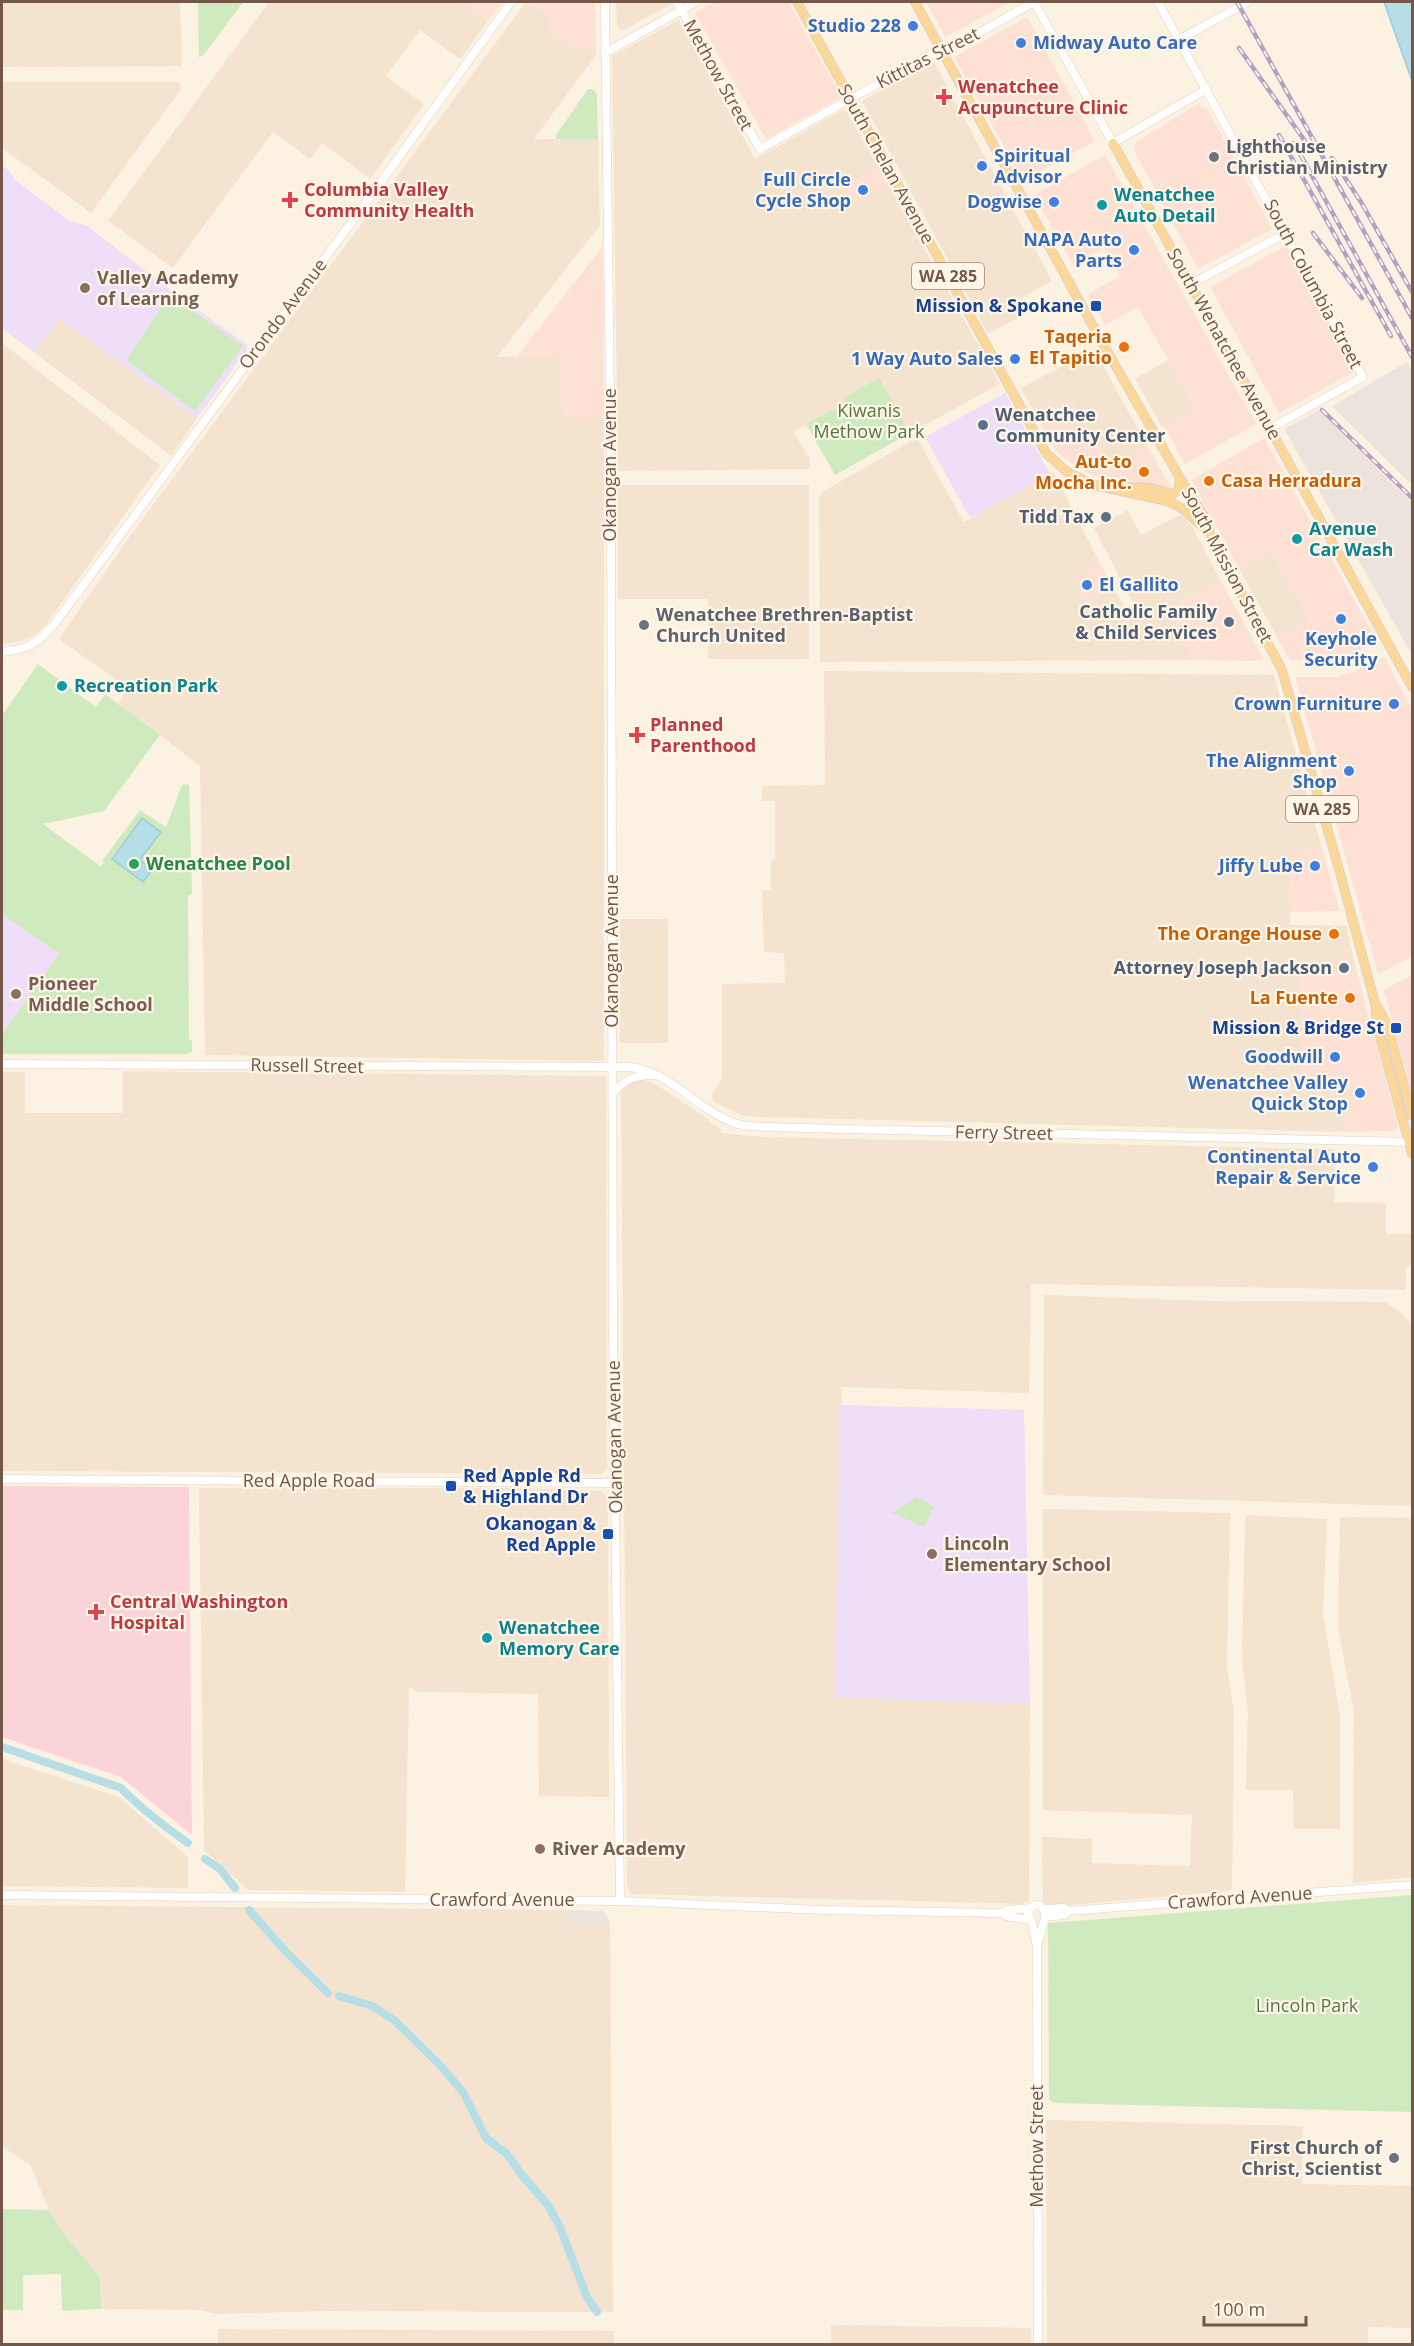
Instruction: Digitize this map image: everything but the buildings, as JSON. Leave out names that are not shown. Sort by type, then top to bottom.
[{"type":"main road","name":"South Chelan Avenue","points":[[797,2],[1046,453],[1076,477],[1094,485],[1116,490]]},
{"type":"main road","name":"South Mission Street","points":[[915,2],[1099,337],[1205,517],[1210,534],[1282,670],[1375,1004],[1377,1026],[1413,1155]]},
{"type":"main road","name":"South Wenatchee Avenue","points":[[1113,143],[1413,687]]},
{"type":"main road","points":[[1116,490],[1131,486],[1151,488],[1172,495],[1178,490],[1180,478]]},
{"type":"main road","name":"WA 285","points":[[1116,490],[1167,501],[1185,510],[1210,534]]},
{"type":"main road","name":"South Mission Street","points":[[1375,1004],[1387,1024],[1413,1116]]},
{"type":"street","name":"Orondo Avenue","points":[[2,652],[22,650],[40,641],[53,626],[512,2]]},
{"type":"street","name":"Okanogan Avenue","points":[[605,2],[611,476],[613,1330],[620,1901]]},
{"type":"street","points":[[605,53],[679,5],[696,2]]},
{"type":"street","name":"Kittitas Street","points":[[759,149],[1034,2]]},
{"type":"street","name":"South Wenatchee Avenue","points":[[1034,2],[1113,143]]},
{"type":"street","name":"South Columbia Street","points":[[1158,2],[1363,377],[1271,428]]},
{"type":"street","points":[[1179,39],[1248,2]]},
{"type":"street","name":"Methow Street","points":[[679,5],[759,149]]},
{"type":"street","points":[[1113,143],[1207,89]]},
{"type":"street","points":[[1191,284],[1286,233]]},
{"type":"street","name":"Russell Street","points":[[2,1064],[613,1067]]},
{"type":"street","name":"Ferry Street","points":[[613,1067],[645,1069],[660,1075],[729,1121],[735,1124],[762,1127],[1411,1142]]},
{"type":"street","points":[[613,1093],[622,1082],[631,1077],[660,1075]]},
{"type":"street","name":"Red Apple Road","points":[[2,1479],[616,1483]]},
{"type":"street","name":"Crawford Avenue","points":[[1044,1916],[1065,1916],[1068,1911],[1413,1885]]},
{"type":"street","name":"Crawford Avenue","points":[[2,1895],[620,1901],[822,1910],[1003,1913],[1006,1916],[1031,1921]]},
{"type":"street","points":[[1030,1908],[1038,1905],[1044,1916],[1038,1923],[1031,1921]]},
{"type":"street","name":"Methow Street","points":[[1030,1908],[1028,1914],[1037,1947],[1038,2344]]},
{"type":"street","name":"Crawford Avenue","points":[[1003,1913],[1006,1910],[1030,1908]]},
{"type":"street","name":"Methow Street","points":[[1037,1947],[1044,1916]]},
{"type":"shaded area","points":[[2,2],[180,2],[182,66],[2,67]]},
{"type":"shaded area","points":[[269,2],[461,2],[488,21],[460,59],[420,30],[386,76],[424,104],[370,179],[322,143],[310,159],[273,132],[173,268],[108,221]]},
{"type":"shaded area","points":[[461,2],[502,2],[488,21]]},
{"type":"shaded area","points":[[526,2],[549,15],[551,36],[596,55],[534,139],[598,139],[600,225],[497,357],[560,355],[563,418],[604,419],[604,1061],[205,1055],[200,766],[118,703],[127,688],[59,639],[130,536]]},
{"type":"shaded area","points":[[528,2],[595,2],[596,55],[551,36],[548,15]]},
{"type":"shaded area","points":[[616,2],[671,2],[672,4],[622,31],[617,27]]},
{"type":"shaded area","points":[[715,2],[788,2],[842,97],[766,139],[695,13]]},
{"type":"shaded area","points":[[926,2],[1011,2],[945,37]]},
{"type":"shaded area","points":[[1027,17],[1095,141],[1023,181],[954,57]]},
{"type":"shaded area","points":[[679,20],[755,159],[845,109],[879,168],[838,189],[848,205],[888,184],[1000,384],[910,433],[879,379],[843,398],[846,402],[793,432],[810,459],[809,469],[618,471],[612,56]]},
{"type":"shaded area","points":[[934,62],[1052,281],[1016,301],[1023,315],[988,334],[862,101]]},
{"type":"shaded area","points":[[2,82],[179,82],[181,89],[91,213],[2,148]]},
{"type":"shaded area","points":[[1199,103],[1202,108],[1207,108],[1272,229],[1198,269],[1134,150],[1136,142]]},
{"type":"shaded area","points":[[1105,155],[1256,424],[1185,464],[1164,426],[1195,408],[1138,307],[1105,325],[1088,294],[1120,276],[1104,247],[1073,264],[1034,195]]},
{"type":"shaded area","name":"Valley Academy of Learning","points":[[2,165],[14,179],[70,221],[86,225],[247,345],[247,350],[197,418],[60,319],[34,352],[2,328]]},
{"type":"shaded area","points":[[879,168],[888,184],[847,206],[838,189]]},
{"type":"shaded area","points":[[1287,245],[1356,371],[1279,413],[1210,287]]},
{"type":"shaded area","points":[[603,246],[604,419],[563,419],[560,355],[517,356]]},
{"type":"shaded area","points":[[60,319],[197,418],[171,456],[34,352]]},
{"type":"shaded area","points":[[2,343],[160,465],[45,626],[34,636],[18,642],[2,644]]},
{"type":"shaded area","points":[[1094,349],[1147,446],[1108,467],[1071,398],[1037,417],[1021,388]]},
{"type":"shaded area","points":[[1168,360],[1195,409],[1162,427],[1135,379]]},
{"type":"shaded area","points":[[1407,362],[1412,370],[1412,485],[1332,406]]},
{"type":"shaded area","points":[[1005,393],[1050,474],[970,518],[925,437]]},
{"type":"shaded area","points":[[1071,398],[1108,467],[1147,446],[1172,489],[1141,482],[1102,478],[1066,460],[1055,449],[1037,417]]},
{"type":"shaded area","points":[[1319,410],[1412,503],[1412,655],[1284,429]]},
{"type":"shaded area","points":[[917,438],[964,522],[1053,471],[1100,563],[1073,578],[1087,604],[1114,589],[1128,613],[1136,609],[1094,528],[1128,510],[1141,535],[1180,515],[1191,524],[1221,581],[1163,611],[1193,660],[820,662],[819,498],[822,492]]},
{"type":"shaded area","points":[[1264,438],[1377,641],[1340,661],[1290,660],[1278,639],[1310,621],[1272,551],[1239,568],[1191,480]]},
{"type":"shaded area","points":[[618,485],[809,485],[809,659],[708,659],[708,599],[618,599]]},
{"type":"shaded area","points":[[1271,550],[1310,621],[1278,639],[1239,568]]},
{"type":"shaded area","points":[[1100,563],[1114,589],[1087,604],[1072,578]]},
{"type":"shaded area","points":[[1221,581],[1263,658],[1260,661],[1193,660],[1163,611]]},
{"type":"shaded area","points":[[1384,657],[1412,709],[1412,956],[1378,974],[1296,677],[1335,677],[1353,672]]},
{"type":"shaded area","points":[[824,671],[1274,675],[1322,849],[1291,850],[1290,925],[1346,926],[1357,973],[1300,975],[1302,1085],[1347,1086],[1346,1132],[761,1117],[743,1116],[713,1101],[712,1095],[722,1078],[722,984],[785,983],[784,953],[764,952],[762,890],[771,890],[771,860],[775,859],[775,801],[762,801],[762,786],[825,785]]},
{"type":"shaded area","points":[[1322,849],[1340,911],[1290,912],[1291,850]]},
{"type":"shaded area","name":"Pioneer Middle School","points":[[2,914],[59,954],[2,1034]]},
{"type":"shaded area","points":[[620,919],[668,919],[668,1043],[620,1043]]},
{"type":"shaded area","points":[[1357,973],[1398,1126],[1394,1131],[1346,1132],[1347,1086],[1302,1085],[1300,974],[1326,976]]},
{"type":"shaded area","points":[[1412,975],[1412,1096],[1384,990]]},
{"type":"shaded area","points":[[123,1071],[606,1076],[607,1469],[601,1474],[2,1471],[2,1072],[25,1072],[25,1113],[123,1113]]},
{"type":"shaded area","points":[[637,1080],[657,1085],[721,1129],[721,1133],[763,1137],[1335,1149],[1334,1202],[1386,1203],[1386,1234],[1412,1234],[1412,1266],[1406,1267],[1406,1290],[1031,1284],[1029,1393],[842,1387],[835,1697],[1030,1704],[1029,1900],[1023,1904],[631,1894],[627,1885],[621,1090]]},
{"type":"shaded area","points":[[1044,1295],[1212,1301],[1384,1302],[1400,1311],[1412,1326],[1412,1506],[1043,1495]]},
{"type":"shaded area","name":"Lincoln Elementary School","points":[[840,1405],[1024,1410],[1030,1704],[835,1697]]},
{"type":"shaded area","name":"Central Washington Hospital","points":[[2,1486],[189,1487],[192,1835],[121,1777],[2,1737]]},
{"type":"shaded area","points":[[199,1488],[513,1488],[601,1491],[608,1496],[609,1797],[539,1796],[538,1694],[418,1692],[409,1686],[405,1892],[248,1890],[204,1850]]},
{"type":"shaded area","points":[[1043,1509],[1230,1513],[1227,1666],[1234,1712],[1232,1888],[1229,1891],[1047,1907],[1043,1902],[1042,1837],[1092,1839],[1092,1863],[1190,1866],[1192,1815],[1043,1810]]},
{"type":"shaded area","points":[[1245,1515],[1327,1519],[1323,1615],[1340,1716],[1340,1829],[1294,1829],[1293,1790],[1246,1790],[1248,1713],[1242,1660]]},
{"type":"shaded area","points":[[1340,1517],[1412,1518],[1412,1877],[1353,1883],[1354,1712],[1338,1629]]},
{"type":"shaded area","points":[[2,1759],[119,1797],[188,1857],[188,1888],[2,1886]]},
{"type":"shaded area","points":[[2,1905],[568,1910],[569,1925],[610,1925],[613,2312],[328,2311],[218,2314],[198,2310],[101,2309],[100,2277],[61,2230],[49,2210],[30,2165],[2,2146]]},
{"type":"shaded area","points":[[568,1910],[603,1911],[610,1925],[569,1925]]},
{"type":"shaded area","points":[[1049,2120],[1303,2126],[1302,2184],[1412,2186],[1412,2328],[1368,2327],[1368,2343],[1412,2344],[1047,2344],[1046,2122]]},
{"type":"shaded area","points":[[831,2325],[1031,2328],[1031,2344],[831,2344]]},
{"type":"shaded area","points":[[218,2329],[614,2331],[614,2344],[218,2344]]},
{"type":"green space","points":[[198,2],[243,2],[203,56],[199,57]]},
{"type":"green space","points":[[588,89],[593,89],[597,94],[598,139],[556,139],[556,135]]},
{"type":"green space","points":[[170,295],[243,346],[195,411],[126,360]]},
{"type":"green space","name":"Kiwanis Methow Park","points":[[879,378],[910,433],[835,475],[806,424],[845,403],[843,398]]},
{"type":"green space","points":[[38,664],[96,707],[105,694],[160,735],[104,811],[43,824],[101,867],[104,862],[102,861],[140,810],[166,827],[182,785],[189,784],[192,894],[188,896],[189,1039],[192,1040],[192,1052],[187,1054],[2,1054],[2,1034],[59,954],[2,914],[2,715]]},
{"type":"green space","points":[[916,1497],[934,1506],[924,1527],[892,1513]]},
{"type":"green space","name":"Lincoln Park","points":[[1412,1895],[1412,2112],[1054,2103],[1049,2100],[1048,1923]]},
{"type":"green space","points":[[2,2209],[49,2210],[61,2230],[100,2277],[101,2309],[62,2311],[61,2274],[23,2275],[23,2310],[2,2310]]},
{"type":"water","points":[[1384,2],[1412,2],[1412,81]]},
{"type":"water","points":[[142,818],[161,832],[140,860],[152,870],[143,882],[112,859]]},
{"type":"waterway","points":[[2,1747],[121,1788],[153,1817],[188,1843]]},
{"type":"waterway","points":[[205,1859],[220,1869],[235,1888]]},
{"type":"waterway","points":[[249,1910],[286,1952],[328,1993]]},
{"type":"waterway","points":[[339,1996],[372,2006],[394,2020],[437,2062],[463,2092],[486,2138],[507,2154],[548,2205],[559,2225],[587,2297],[597,2312]]},
{"type":"railway","points":[[1237,2],[1412,318]]},
{"type":"railway","points":[[1239,48],[1305,141]]},
{"type":"railway","points":[[1279,135],[1391,336]]},
{"type":"railway","points":[[1294,143],[1412,357]]},
{"type":"railway","points":[[1332,158],[1361,202],[1412,292]]},
{"type":"railway","points":[[1313,233],[1362,298]]},
{"type":"railway","points":[[1322,410],[1412,498]]},
{"type":"place","name":"Studio 228","points":[[913,26]]},
{"type":"place","name":"Midway Auto Care","points":[[1021,43]]},
{"type":"place","name":"Wenatchee Acupuncture Clinic","points":[[944,97]]},
{"type":"place","name":"Lighthouse Christian Ministry","points":[[1214,157]]},
{"type":"place","name":"Spiritual Advisor","points":[[982,166]]},
{"type":"place","name":"Full Circle Cycle Shop","points":[[863,190]]},
{"type":"place","name":"Columbia Valley Community Health","points":[[290,200]]},
{"type":"place","name":"Dogwise","points":[[1054,202]]},
{"type":"place","name":"Wenatchee Auto Detail","points":[[1102,205]]},
{"type":"place","name":"NAPA Auto Parts","points":[[1134,250]]},
{"type":"place","name":"Valley Academy of Learning","points":[[85,288]]},
{"type":"place","name":"Mission & Spokane","points":[[1096,306]]},
{"type":"place","name":"Taqeria El Tapitio","points":[[1124,347]]},
{"type":"place","name":"1 Way Auto Sales","points":[[1015,359]]},
{"type":"place","name":"Wenatchee Community Center","points":[[983,425]]},
{"type":"place","name":"Aut-to Mocha Inc.","points":[[1144,472]]},
{"type":"place","name":"Casa Herradura","points":[[1209,481]]},
{"type":"place","name":"Tidd Tax","points":[[1106,517]]},
{"type":"place","name":"Avenue Car Wash","points":[[1297,539]]},
{"type":"place","name":"El Gallito","points":[[1087,585]]},
{"type":"place","name":"Keyhole Security","points":[[1341,619]]},
{"type":"place","name":"Catholic Family & Child Services","points":[[1229,622]]},
{"type":"place","name":"Wenatchee Brethren-Baptist Church United","points":[[644,625]]},
{"type":"place","name":"Recreation Park","points":[[62,686]]},
{"type":"place","name":"Crown Furniture","points":[[1394,704]]},
{"type":"place","name":"Planned Parenthood","points":[[637,735]]},
{"type":"place","name":"The Alignment Shop","points":[[1349,771]]},
{"type":"place","name":"Wenatchee Pool","points":[[134,864]]},
{"type":"place","name":"Jiffy Lube","points":[[1315,866]]},
{"type":"place","name":"The Orange House","points":[[1334,934]]},
{"type":"place","name":"Attorney Joseph Jackson","points":[[1344,968]]},
{"type":"place","name":"Pioneer Middle School","points":[[16,994]]},
{"type":"place","name":"La Fuente","points":[[1350,998]]},
{"type":"place","name":"Mission & Bridge St","points":[[1396,1028]]},
{"type":"place","name":"Goodwill","points":[[1335,1057]]},
{"type":"place","name":"Wenatchee Valley Quick Stop","points":[[1360,1093]]},
{"type":"place","name":"Continental Auto Repair & Service","points":[[1373,1167]]},
{"type":"place","name":"Red Apple Rd & Highland Dr","points":[[451,1486]]},
{"type":"place","name":"Okanogan & Red Apple","points":[[608,1534]]},
{"type":"place","name":"Lincoln Elementary School","points":[[932,1554]]},
{"type":"place","name":"Central Washington Hospital","points":[[96,1612]]},
{"type":"place","name":"Wenatchee Memory Care","points":[[487,1638]]},
{"type":"place","name":"River Academy","points":[[540,1849]]},
{"type":"place","name":"First Church of Christ, Scientist","points":[[1394,2158]]}]
